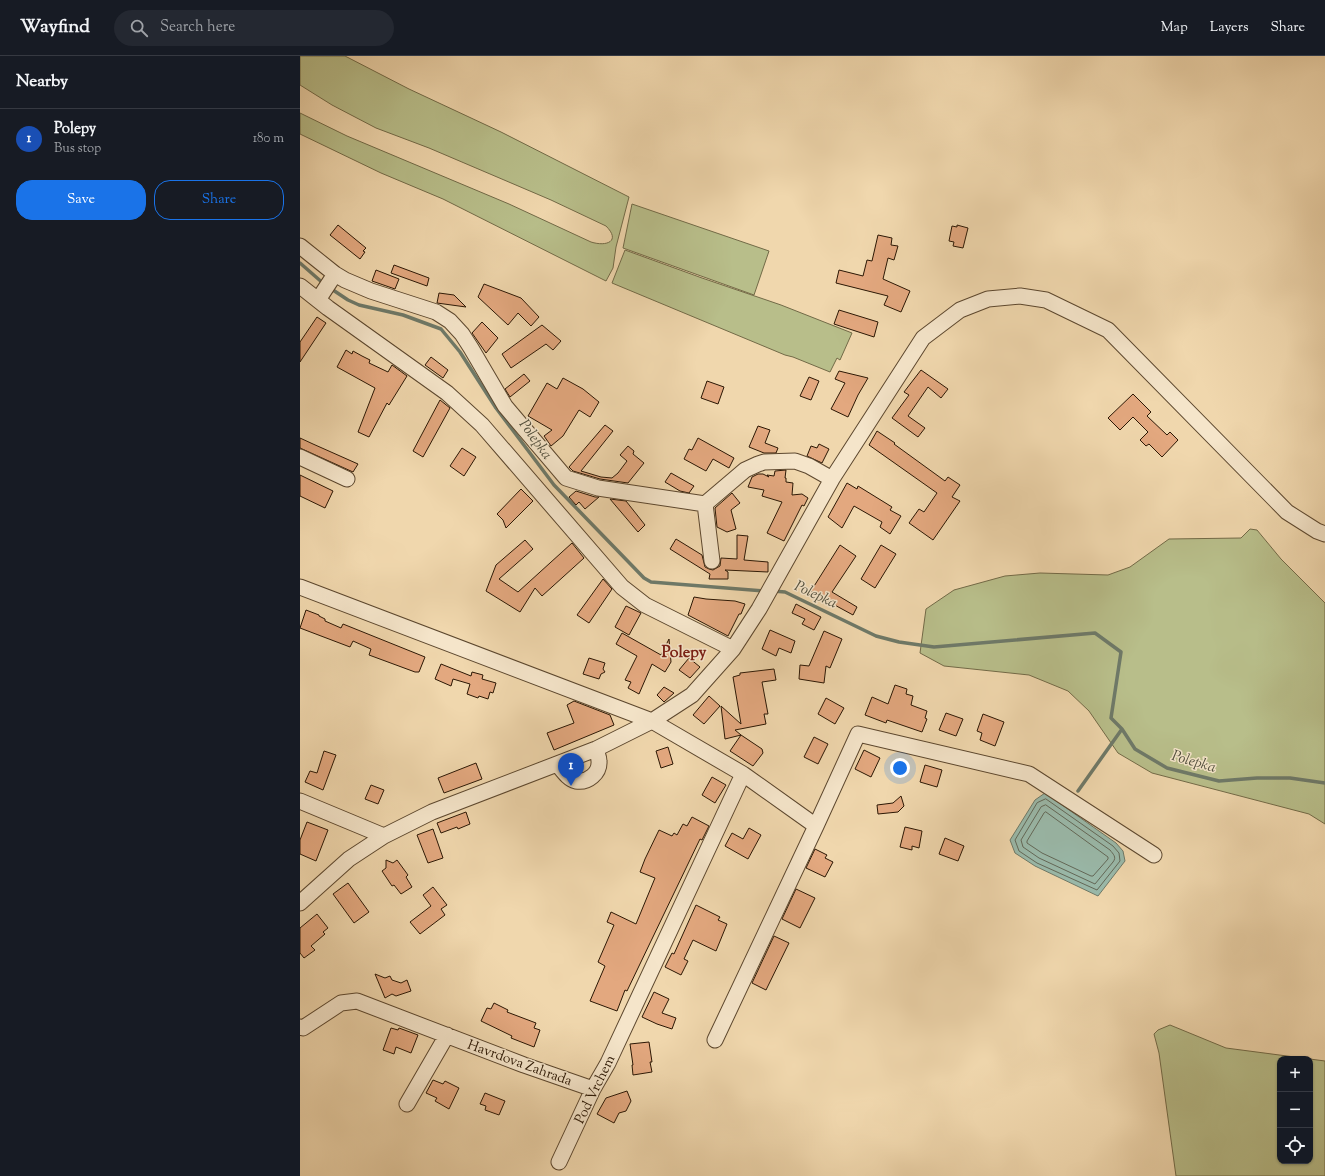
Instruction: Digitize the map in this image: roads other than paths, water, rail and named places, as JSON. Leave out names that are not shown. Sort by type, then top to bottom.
[{"type":"street","points":[[300,246],[333,277],[436,312],[450,321],[462,334],[505,406],[566,478],[598,488],[705,504],[746,470],[764,462],[795,461],[809,466],[832,479]]},
{"type":"street","points":[[320,296],[333,277]]},
{"type":"street","points":[[300,286],[320,296],[447,393],[482,425],[622,587],[646,605],[733,649]]},
{"type":"street","points":[[300,903],[349,859],[384,836],[432,812],[558,765],[596,749],[652,721],[692,695],[733,649],[759,609],[832,479],[922,338],[960,310],[988,299],[1020,296],[1046,300],[1108,330],[1287,512],[1317,531],[1325,534]]},
{"type":"street","points":[[300,457],[347,479]]},
{"type":"street","points":[[705,504],[712,561]]},
{"type":"street","points":[[300,587],[652,721],[743,774],[816,826]]},
{"type":"street","points":[[715,1040],[858,734],[1028,774],[1154,855]]},
{"type":"street","points":[[558,765],[566,776],[577,781],[587,780],[596,773],[600,762],[596,749]]},
{"type":"street","name":"Pod Vrchem","points":[[559,1162],[593,1089],[608,1063],[743,774]]},
{"type":"street","points":[[300,802],[384,836]]},
{"type":"street","name":"Havrdova Zahrada","points":[[300,1027],[303,1028],[340,1003],[357,1001],[593,1089]]},
{"type":"street","points":[[407,1104],[447,1035]]},
{"type":"water","points":[[1045,793],[1116,843],[1123,851],[1125,861],[1098,896],[1035,866],[1015,853],[1010,840],[1035,800]]},
{"type":"waterway","name":"Polepka","points":[[300,263],[324,284]]},
{"type":"waterway","name":"Polepka","points":[[330,288],[348,300],[359,305],[403,315],[441,329],[460,352],[496,408],[554,485],[644,578],[651,582],[765,591]]},
{"type":"waterway","name":"Polepka","points":[[773,591],[785,592],[876,636],[899,642],[934,647],[1095,633],[1121,652],[1111,718],[1122,729],[1135,749],[1167,768],[1219,781],[1257,778],[1290,778],[1325,783]]},
{"type":"waterway","points":[[1078,791],[1122,729]]},
{"type":"place","name":"Polepy","points":[[571,786]]},
{"type":"district","name":"Polepy","points":[[684,651]]}]
